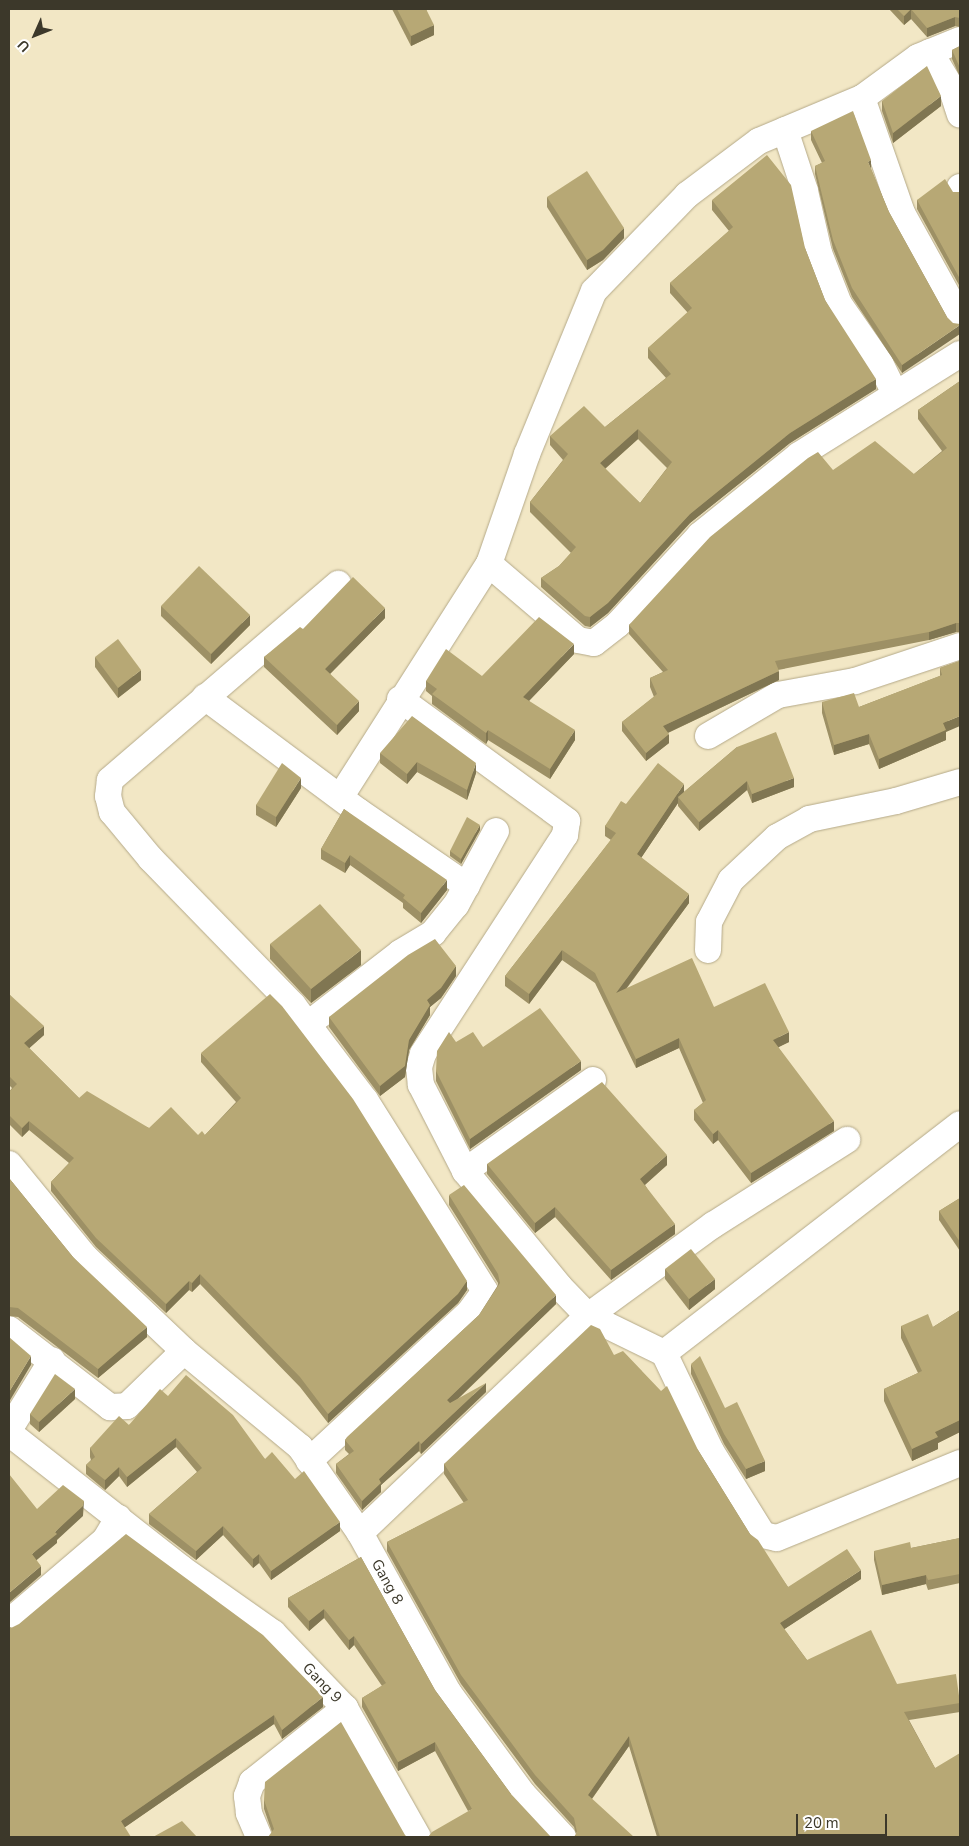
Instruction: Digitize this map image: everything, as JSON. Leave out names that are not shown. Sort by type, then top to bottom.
[{"type":"street","points":[[341,796],[400,699],[489,564],[527,454],[594,291],[687,195],[759,141],[862,98],[924,54],[960,40]]},
{"type":"street","points":[[924,54],[951,87],[960,115]]},
{"type":"street","points":[[862,98],[902,213],[960,318]]},
{"type":"street","points":[[785,130],[805,191],[818,254],[839,304],[880,363],[896,394]]},
{"type":"street","points":[[489,564],[578,640],[594,643],[618,624],[700,535],[799,454],[960,354]]},
{"type":"street","points":[[309,1461],[469,1313],[485,1291],[365,1100],[292,1005],[151,859],[112,812],[108,796],[110,780],[338,584]]},
{"type":"street","points":[[708,736],[778,695],[855,681],[960,646]]},
{"type":"street","points":[[205,697],[467,886]]},
{"type":"street","points":[[400,699],[567,821],[565,835],[423,1054],[419,1067],[421,1085],[464,1171],[559,1286],[588,1316],[664,1353],[711,1451],[763,1535],[777,1538],[960,1463]]},
{"type":"street","points":[[708,950],[709,922],[731,880],[777,837],[810,820],[896,801],[960,782]]},
{"type":"street","points":[[307,1025],[400,953],[432,933],[456,905],[496,832]]},
{"type":"street","points":[[464,1171],[593,1080]]},
{"type":"street","points":[[664,1353],[960,1124]]},
{"type":"street","points":[[360,1533],[588,1316],[713,1225],[848,1140]]},
{"type":"street","name":"Gang 8","points":[[9,1164],[85,1257],[184,1351],[300,1447],[360,1533],[448,1692],[523,1794],[563,1837]]},
{"type":"street","points":[[9,1329],[52,1360],[110,1408],[126,1406],[184,1351]]},
{"type":"street","points":[[9,1432],[52,1360]]},
{"type":"street","name":"Gang 9","points":[[9,1432],[181,1568],[273,1633],[346,1708],[418,1837]]},
{"type":"street","points":[[9,1622],[105,1540],[118,1518]]},
{"type":"street","points":[[259,1837],[249,1813],[248,1796],[252,1782],[346,1708]]},
{"type":"building","points":[[397,9],[426,9],[434,25],[411,36]]},
{"type":"building","points":[[897,9],[911,9],[904,16]]},
{"type":"building","points":[[911,9],[960,9],[960,18],[955,17],[927,28]]},
{"type":"building","points":[[960,46],[960,68],[952,50]]},
{"type":"building","points":[[927,66],[941,96],[893,133],[882,101]]},
{"type":"building","points":[[853,111],[871,160],[868,162],[889,212],[947,317],[953,323],[960,324],[902,365],[852,288],[833,240],[815,166],[825,161],[811,131]]},
{"type":"building","points":[[767,155],[791,185],[805,248],[825,300],[876,379],[790,433],[690,514],[608,603],[590,617],[585,616],[541,578],[559,566],[576,547],[530,502],[568,454],[550,436],[584,406],[605,427],[671,374],[648,348],[692,308],[670,283],[733,227],[712,200]],"holes":[[[638,429],[672,462],[640,503],[600,463]]]},
{"type":"building","points":[[587,171],[624,228],[603,250],[587,260],[547,197]]},
{"type":"building","points":[[945,179],[953,192],[960,192],[960,279],[917,200]]},
{"type":"building","points":[[960,381],[960,623],[929,632],[775,661],[779,671],[663,726],[669,734],[646,753],[622,722],[657,694],[650,678],[668,670],[629,625],[710,537],[818,452],[833,470],[875,441],[914,474],[947,448],[918,410]]},
{"type":"building","points":[[199,566],[250,615],[211,654],[161,606]]},
{"type":"building","points":[[353,577],[385,608],[325,669],[359,701],[337,725],[264,657],[300,627],[303,629]]},
{"type":"building","points":[[539,617],[574,644],[523,697],[575,730],[550,769],[488,730],[486,733],[432,694],[437,689],[426,681],[446,649],[482,676]]},
{"type":"building","points":[[118,639],[141,670],[118,688],[95,657]]},
{"type":"building","points":[[960,661],[960,716],[943,723],[946,730],[879,759],[869,734],[834,745],[822,702],[854,693],[859,707],[942,675],[940,668]]},
{"type":"building","points":[[412,716],[476,763],[467,790],[417,762],[407,774],[380,753]]},
{"type":"building","points":[[776,732],[794,778],[752,794],[747,781],[699,822],[678,797],[737,747]]},
{"type":"building","points":[[282,763],[301,778],[276,817],[256,805]]},
{"type":"building","points":[[658,763],[684,784],[637,854],[689,894],[616,993],[692,958],[714,1007],[765,983],[789,1032],[773,1040],[834,1121],[751,1173],[718,1130],[713,1134],[694,1110],[706,1100],[679,1038],[636,1059],[595,973],[562,950],[529,994],[505,976],[616,833],[605,826],[621,801],[626,804]]},
{"type":"building","points":[[344,809],[447,880],[421,913],[403,898],[405,895],[350,855],[345,863],[321,849]]},
{"type":"building","points":[[467,817],[480,825],[461,859],[450,851]]},
{"type":"building","points":[[320,904],[361,950],[311,989],[270,944]]},
{"type":"building","points":[[435,939],[456,966],[441,988],[427,1000],[430,1005],[409,1040],[405,1066],[380,1086],[329,1017],[408,955]]},
{"type":"building","points":[[9,994],[44,1026],[24,1043],[79,1098],[87,1091],[149,1128],[171,1107],[198,1135],[202,1131],[205,1135],[241,1098],[201,1053],[270,994],[282,1006],[353,1099],[467,1281],[458,1294],[328,1414],[300,1377],[200,1274],[192,1283],[189,1281],[166,1304],[96,1238],[51,1182],[74,1158],[29,1121],[22,1128],[9,1115],[9,1092],[17,1084],[9,1076]]},
{"type":"building","points":[[540,1008],[581,1061],[470,1139],[436,1071],[437,1051],[449,1032],[456,1042],[473,1032],[483,1047]]},
{"type":"building","points":[[602,1082],[667,1155],[640,1179],[675,1224],[611,1270],[555,1207],[535,1223],[487,1164]]},
{"type":"building","points":[[9,1178],[73,1257],[147,1327],[98,1369],[18,1308],[9,1307]]},
{"type":"building","points":[[464,1185],[556,1295],[447,1400],[450,1403],[486,1383],[421,1444],[419,1441],[379,1479],[381,1483],[362,1501],[336,1464],[354,1451],[345,1440],[479,1315],[500,1283],[498,1274],[449,1195]]},
{"type":"building","points":[[960,1198],[960,1242],[939,1211]]},
{"type":"building","points":[[691,1249],[715,1279],[689,1299],[665,1269]]},
{"type":"building","points":[[960,1310],[960,1420],[935,1432],[938,1437],[912,1449],[884,1389],[922,1371],[901,1326],[928,1314],[933,1327]]},
{"type":"building","points":[[591,1325],[600,1329],[614,1355],[623,1351],[661,1391],[667,1386],[698,1450],[750,1534],[758,1540],[788,1587],[847,1549],[861,1570],[780,1623],[807,1660],[871,1630],[897,1684],[956,1674],[960,1703],[904,1712],[935,1768],[960,1753],[960,1837],[660,1837],[629,1736],[588,1795],[634,1837],[574,1837],[577,1832],[574,1818],[535,1775],[461,1675],[387,1542],[468,1500],[444,1464]]},
{"type":"building","points":[[9,1337],[31,1356],[9,1392]]},
{"type":"building","points":[[700,1356],[725,1408],[737,1402],[765,1461],[746,1469],[724,1434],[691,1364]]},
{"type":"building","points":[[55,1374],[75,1389],[39,1422],[30,1414]]},
{"type":"building","points":[[186,1375],[233,1415],[265,1459],[272,1452],[295,1479],[304,1471],[340,1522],[271,1571],[259,1554],[253,1559],[223,1526],[196,1551],[149,1514],[202,1468],[176,1438],[127,1477],[119,1467],[105,1480],[86,1465],[95,1457],[90,1448],[119,1416],[129,1425],[160,1389],[168,1396]]},
{"type":"building","points":[[9,1474],[37,1509],[63,1485],[84,1501],[83,1506],[55,1532],[57,1534],[32,1554],[41,1566],[9,1593]]},
{"type":"building","points":[[126,1534],[263,1635],[323,1697],[282,1730],[274,1715],[121,1821],[131,1837],[9,1837],[9,1627],[11,1628],[19,1624]]},
{"type":"building","points":[[960,1538],[960,1574],[928,1580],[926,1575],[882,1585],[874,1551],[910,1542],[911,1548]]},
{"type":"building","points":[[361,1557],[435,1690],[511,1794],[551,1837],[428,1837],[432,1832],[472,1809],[435,1742],[398,1762],[362,1698],[386,1683],[354,1636],[349,1640],[324,1609],[309,1621],[288,1598]]},
{"type":"building","points":[[341,1722],[407,1837],[268,1837],[274,1829],[264,1800],[265,1782]]},
{"type":"building","points":[[182,1821],[197,1837],[153,1837]]}]
